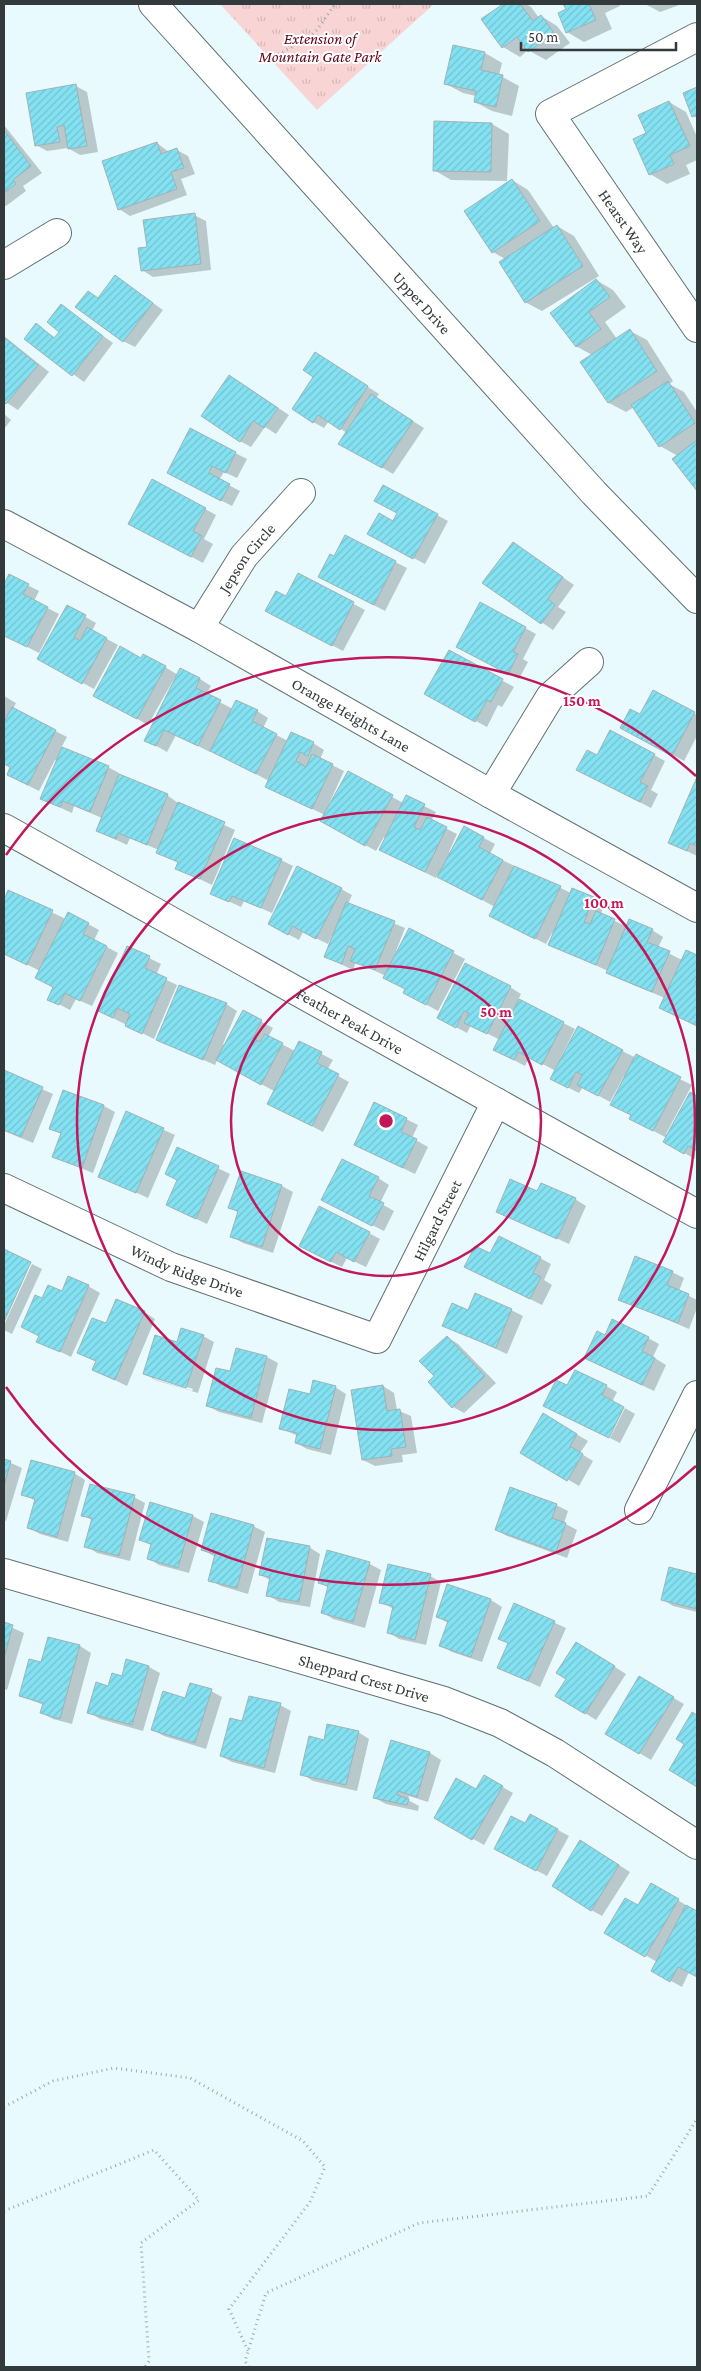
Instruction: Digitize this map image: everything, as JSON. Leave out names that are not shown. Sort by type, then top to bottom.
[{"type":"street","name":"Upper Drive","points":[[153,4],[581,478],[697,599]]},
{"type":"street","name":"Hearst Way","points":[[697,37],[550,114],[697,328]]},
{"type":"street","points":[[4,265],[58,233]]},
{"type":"street","name":"Jepson Circle","points":[[199,628],[244,556],[301,493]]},
{"type":"street","name":"Orange Heights Lane","points":[[4,524],[199,628],[491,794],[697,908]]},
{"type":"street","points":[[491,794],[550,697],[589,662]]},
{"type":"street","name":"Feather Peak Drive","points":[[4,828],[697,1214]]},
{"type":"street","name":"Hilgard Street","points":[[377,1339],[496,1102]]},
{"type":"street","name":"Windy Ridge Drive","points":[[4,1188],[171,1266],[377,1339]]},
{"type":"street","points":[[639,1510],[697,1395]]},
{"type":"street","name":"Sheppard Crest Drive","points":[[4,1573],[444,1701],[500,1723],[555,1753],[697,1845]]},
{"type":"path","points":[[265,62],[306,39],[317,30],[335,4]]},
{"type":"path","points":[[4,2107],[54,2081],[114,2068],[190,2078],[303,2141],[325,2167],[310,2202],[229,2309],[248,2351]]},
{"type":"path","points":[[248,2367],[244,2361],[266,2293],[419,2223],[648,2196],[697,2119]]},
{"type":"path","points":[[4,2211],[154,2150],[199,2200],[141,2243],[149,2361],[145,2367]]},
{"type":"green space","name":"Extension of Mountain Gate Park","points":[[220,4],[434,4],[317,110]]},
{"type":"building","points":[[503,4],[520,4],[533,21],[541,15],[554,33],[528,52],[517,37],[502,48],[481,19]]},
{"type":"building","points":[[563,4],[589,4],[596,20],[566,33],[558,13],[566,9]]},
{"type":"building","points":[[453,45],[485,52],[481,70],[503,75],[496,107],[474,102],[476,91],[444,84]]},
{"type":"building","points":[[76,84],[87,146],[68,149],[64,125],[57,127],[60,142],[35,146],[26,93]]},
{"type":"building","points":[[697,87],[697,115],[692,117],[683,93]]},
{"type":"building","points":[[669,101],[690,146],[670,155],[674,164],[649,175],[633,139],[646,133],[638,115]]},
{"type":"building","points":[[434,121],[492,123],[491,172],[433,171]]},
{"type":"building","points":[[4,130],[31,166],[13,180],[16,184],[4,193]]},
{"type":"building","points":[[157,142],[161,154],[177,148],[184,168],[171,172],[177,189],[118,210],[102,161]]},
{"type":"building","points":[[512,179],[540,221],[492,253],[464,211]]},
{"type":"building","points":[[195,213],[201,264],[141,271],[138,248],[147,247],[143,220]]},
{"type":"building","points":[[557,225],[583,266],[525,303],[499,262]]},
{"type":"building","points":[[115,275],[153,303],[123,342],[75,307],[88,291],[98,298]]},
{"type":"building","points":[[596,279],[610,297],[589,312],[601,329],[576,347],[550,313]]},
{"type":"building","points":[[61,304],[103,336],[72,376],[24,339],[36,323],[54,338],[59,332],[47,322]]},
{"type":"building","points":[[630,329],[657,371],[608,403],[580,362]]},
{"type":"building","points":[[4,337],[38,365],[6,404],[4,402]]},
{"type":"building","points":[[315,352],[368,386],[340,430],[318,415],[313,423],[292,409],[313,377],[303,370]]},
{"type":"building","points":[[229,375],[278,408],[264,428],[253,421],[240,442],[201,416]]},
{"type":"building","points":[[668,381],[695,423],[659,447],[631,405]]},
{"type":"building","points":[[371,394],[413,421],[382,468],[338,444]]},
{"type":"building","points":[[190,428],[236,452],[226,473],[212,466],[209,473],[230,484],[221,501],[167,473]]},
{"type":"building","points":[[697,440],[697,491],[672,459]]},
{"type":"building","points":[[152,479],[206,508],[193,531],[202,536],[191,557],[128,524]]},
{"type":"building","points":[[383,485],[438,514],[413,559],[367,534],[379,513],[393,521],[397,513],[374,501]]},
{"type":"building","points":[[345,535],[396,561],[374,605],[318,577],[330,554],[334,556]]},
{"type":"building","points":[[513,542],[563,577],[548,599],[555,605],[541,624],[482,583]]},
{"type":"building","points":[[298,573],[354,602],[332,646],[265,611],[276,591],[286,596]]},
{"type":"building","points":[[9,574],[29,584],[23,594],[48,607],[27,647],[4,636],[4,584]]},
{"type":"building","points":[[480,602],[526,627],[513,652],[518,654],[508,674],[456,647]]},
{"type":"building","points":[[67,605],[86,615],[74,637],[80,641],[87,627],[107,638],[82,684],[37,659]]},
{"type":"building","points":[[120,646],[141,658],[143,654],[166,666],[137,719],[93,696]]},
{"type":"building","points":[[449,650],[503,679],[491,702],[487,700],[475,722],[424,694]]},
{"type":"building","points":[[180,668],[200,678],[196,688],[221,700],[198,746],[164,730],[156,746],[144,741]]},
{"type":"building","points":[[653,690],[695,712],[672,756],[620,728],[630,709],[640,714]]},
{"type":"building","points":[[236,700],[258,710],[252,721],[277,734],[256,774],[210,751]]},
{"type":"building","points":[[12,707],[56,730],[28,785],[7,775],[10,767],[4,764],[4,722]]},
{"type":"building","points":[[610,730],[655,754],[640,782],[648,786],[640,802],[576,770],[587,750],[597,755]]},
{"type":"building","points":[[291,732],[314,742],[308,756],[300,752],[296,761],[306,767],[312,754],[333,764],[312,809],[265,787]]},
{"type":"building","points":[[62,747],[109,766],[90,812],[63,801],[60,807],[40,799]]},
{"type":"building","points":[[348,771],[393,795],[365,846],[320,821]]},
{"type":"building","points":[[119,774],[168,794],[147,845],[118,833],[116,839],[96,831]]},
{"type":"building","points":[[697,777],[697,846],[690,843],[687,851],[668,843]]},
{"type":"building","points":[[406,795],[425,804],[414,827],[420,830],[427,817],[447,827],[425,872],[379,850]]},
{"type":"building","points":[[178,802],[225,822],[200,879],[175,869],[178,862],[156,853]]},
{"type":"building","points":[[464,826],[484,837],[479,847],[503,860],[482,900],[437,877]]},
{"type":"building","points":[[234,838],[282,859],[261,908],[232,896],[229,902],[210,894]]},
{"type":"building","points":[[297,866],[342,888],[316,939],[292,926],[288,935],[268,924]]},
{"type":"building","points":[[514,866],[561,886],[535,939],[489,916]]},
{"type":"building","points":[[572,888],[594,897],[584,922],[590,924],[596,911],[615,919],[596,965],[548,945]]},
{"type":"building","points":[[8,890],[53,910],[27,965],[4,954],[4,900]]},
{"type":"building","points":[[346,902],[395,921],[375,970],[350,961],[355,949],[348,946],[342,964],[324,957]]},
{"type":"building","points":[[68,912],[89,923],[83,934],[107,946],[80,1001],[65,993],[59,1005],[47,1000],[53,987],[35,978]]},
{"type":"building","points":[[629,919],[653,929],[647,942],[670,951],[652,992],[606,973]]},
{"type":"building","points":[[409,928],[454,951],[426,1005],[403,993],[405,989],[383,978]]},
{"type":"building","points":[[127,946],[150,956],[145,968],[167,978],[142,1034],[125,1026],[130,1014],[117,1008],[113,1018],[98,1011]]},
{"type":"building","points":[[686,950],[697,955],[697,978],[695,983],[697,984],[697,1026],[659,1008]]},
{"type":"building","points":[[465,963],[511,986],[487,1034],[464,1023],[469,1013],[464,1011],[456,1028],[437,1018]]},
{"type":"building","points":[[179,985],[227,1003],[203,1060],[156,1040]]},
{"type":"building","points":[[519,999],[564,1022],[542,1065],[518,1052],[514,1060],[493,1050]]},
{"type":"building","points":[[243,1010],[262,1020],[253,1038],[260,1042],[265,1034],[283,1043],[261,1085],[216,1060]]},
{"type":"building","points":[[578,1026],[623,1050],[598,1096],[577,1085],[582,1075],[576,1072],[568,1088],[550,1079]]},
{"type":"building","points":[[299,1041],[322,1052],[317,1063],[339,1074],[312,1126],[267,1104]]},
{"type":"building","points":[[636,1054],[681,1077],[653,1131],[629,1119],[631,1115],[610,1105]]},
{"type":"building","points":[[4,1070],[43,1087],[21,1137],[4,1130]]},
{"type":"building","points":[[63,1090],[104,1105],[82,1168],[52,1157],[61,1133],[49,1129]]},
{"type":"building","points":[[690,1092],[697,1096],[697,1151],[688,1146],[684,1154],[663,1142]]},
{"type":"building","points":[[374,1102],[407,1118],[401,1132],[417,1139],[403,1168],[354,1145]]},
{"type":"building","points":[[126,1111],[164,1128],[136,1193],[98,1177]]},
{"type":"building","points":[[177,1147],[219,1166],[196,1219],[166,1205],[177,1180],[165,1174]]},
{"type":"building","points":[[342,1159],[379,1177],[369,1196],[384,1203],[372,1226],[321,1200]]},
{"type":"building","points":[[241,1171],[282,1185],[262,1247],[230,1237],[238,1211],[228,1208]]},
{"type":"building","points":[[510,1179],[537,1191],[541,1183],[576,1198],[557,1239],[496,1212]]},
{"type":"building","points":[[319,1206],[370,1232],[354,1262],[336,1252],[331,1262],[299,1246]]},
{"type":"building","points":[[499,1236],[541,1257],[533,1273],[541,1277],[530,1299],[464,1267],[475,1246],[490,1253]]},
{"type":"building","points":[[4,1249],[31,1262],[4,1322]]},
{"type":"building","points":[[635,1256],[673,1271],[667,1285],[689,1294],[678,1323],[618,1300]]},
{"type":"building","points":[[68,1276],[89,1285],[60,1352],[36,1342],[39,1336],[21,1327],[35,1295],[42,1298],[48,1285],[62,1291]]},
{"type":"building","points":[[475,1293],[512,1309],[496,1348],[442,1326],[452,1303],[468,1310]]},
{"type":"building","points":[[116,1299],[145,1311],[115,1380],[92,1370],[96,1361],[77,1353],[92,1318],[106,1323]]},
{"type":"building","points":[[612,1319],[649,1337],[642,1351],[655,1358],[642,1385],[584,1358],[597,1331],[605,1335]]},
{"type":"building","points":[[181,1328],[204,1335],[186,1388],[143,1374],[155,1335],[177,1342]]},
{"type":"building","points":[[447,1336],[485,1376],[452,1408],[428,1382],[434,1376],[419,1361]]},
{"type":"building","points":[[236,1348],[267,1356],[251,1418],[206,1406],[216,1368],[230,1371]]},
{"type":"building","points":[[575,1370],[607,1385],[602,1395],[624,1407],[609,1438],[543,1406],[556,1380],[567,1385]]},
{"type":"building","points":[[313,1380],[336,1386],[320,1449],[295,1443],[297,1433],[279,1429],[289,1389],[310,1394]]},
{"type":"building","points":[[383,1385],[387,1411],[400,1409],[406,1447],[391,1449],[392,1456],[362,1460],[351,1390]]},
{"type":"building","points":[[543,1413],[577,1434],[570,1446],[583,1454],[567,1481],[520,1453]]},
{"type":"building","points":[[4,1459],[11,1461],[4,1486]]},
{"type":"building","points":[[31,1460],[75,1472],[57,1537],[27,1528],[35,1499],[21,1495]]},
{"type":"building","points":[[90,1484],[135,1495],[119,1556],[84,1547],[92,1518],[81,1516]]},
{"type":"building","points":[[510,1487],[557,1504],[552,1518],[566,1523],[556,1552],[495,1530]]},
{"type":"building","points":[[150,1502],[193,1515],[178,1568],[147,1559],[151,1544],[139,1540]]},
{"type":"building","points":[[211,1513],[254,1525],[237,1588],[208,1581],[215,1554],[201,1550]]},
{"type":"building","points":[[267,1538],[310,1546],[299,1602],[266,1596],[270,1577],[259,1575]]},
{"type":"building","points":[[327,1550],[370,1562],[353,1622],[321,1613],[328,1586],[318,1583]]},
{"type":"building","points":[[388,1564],[431,1574],[415,1640],[387,1633],[393,1606],[379,1603]]},
{"type":"building","points":[[669,1567],[696,1574],[697,1570],[697,1609],[661,1600]]},
{"type":"building","points":[[447,1584],[491,1599],[471,1657],[439,1646],[448,1621],[436,1617]]},
{"type":"building","points":[[514,1603],[555,1621],[528,1681],[497,1668],[508,1643],[498,1639]]},
{"type":"building","points":[[4,1622],[13,1625],[4,1658]]},
{"type":"building","points":[[48,1637],[80,1645],[60,1719],[40,1713],[43,1703],[19,1696],[29,1659],[41,1662]]},
{"type":"building","points":[[576,1642],[615,1666],[585,1714],[555,1696],[566,1679],[556,1673]]},
{"type":"building","points":[[126,1659],[149,1666],[132,1725],[87,1713],[96,1682],[108,1686],[112,1673],[122,1676]]},
{"type":"building","points":[[639,1676],[674,1697],[639,1754],[605,1734]]},
{"type":"building","points":[[190,1683],[212,1689],[195,1743],[151,1730],[163,1691],[185,1698]]},
{"type":"building","points":[[249,1696],[281,1703],[264,1768],[220,1756],[230,1718],[242,1721]]},
{"type":"building","points":[[692,1712],[697,1715],[697,1787],[669,1770],[684,1744],[676,1739]]},
{"type":"building","points":[[327,1724],[359,1731],[346,1785],[300,1775],[309,1736],[324,1740]]},
{"type":"building","points":[[391,1740],[430,1752],[417,1797],[398,1791],[397,1795],[409,1799],[407,1805],[373,1798]]},
{"type":"building","points":[[484,1775],[503,1786],[472,1840],[434,1818],[456,1778],[476,1789]]},
{"type":"building","points":[[530,1814],[558,1829],[536,1871],[494,1849],[511,1816],[525,1823]]},
{"type":"building","points":[[580,1840],[619,1865],[591,1911],[552,1886]]},
{"type":"building","points":[[651,1883],[679,1899],[645,1957],[604,1933],[625,1898],[638,1905]]},
{"type":"building","points":[[686,1905],[697,1911],[697,1977],[678,1967],[670,1982],[651,1971]]}]
